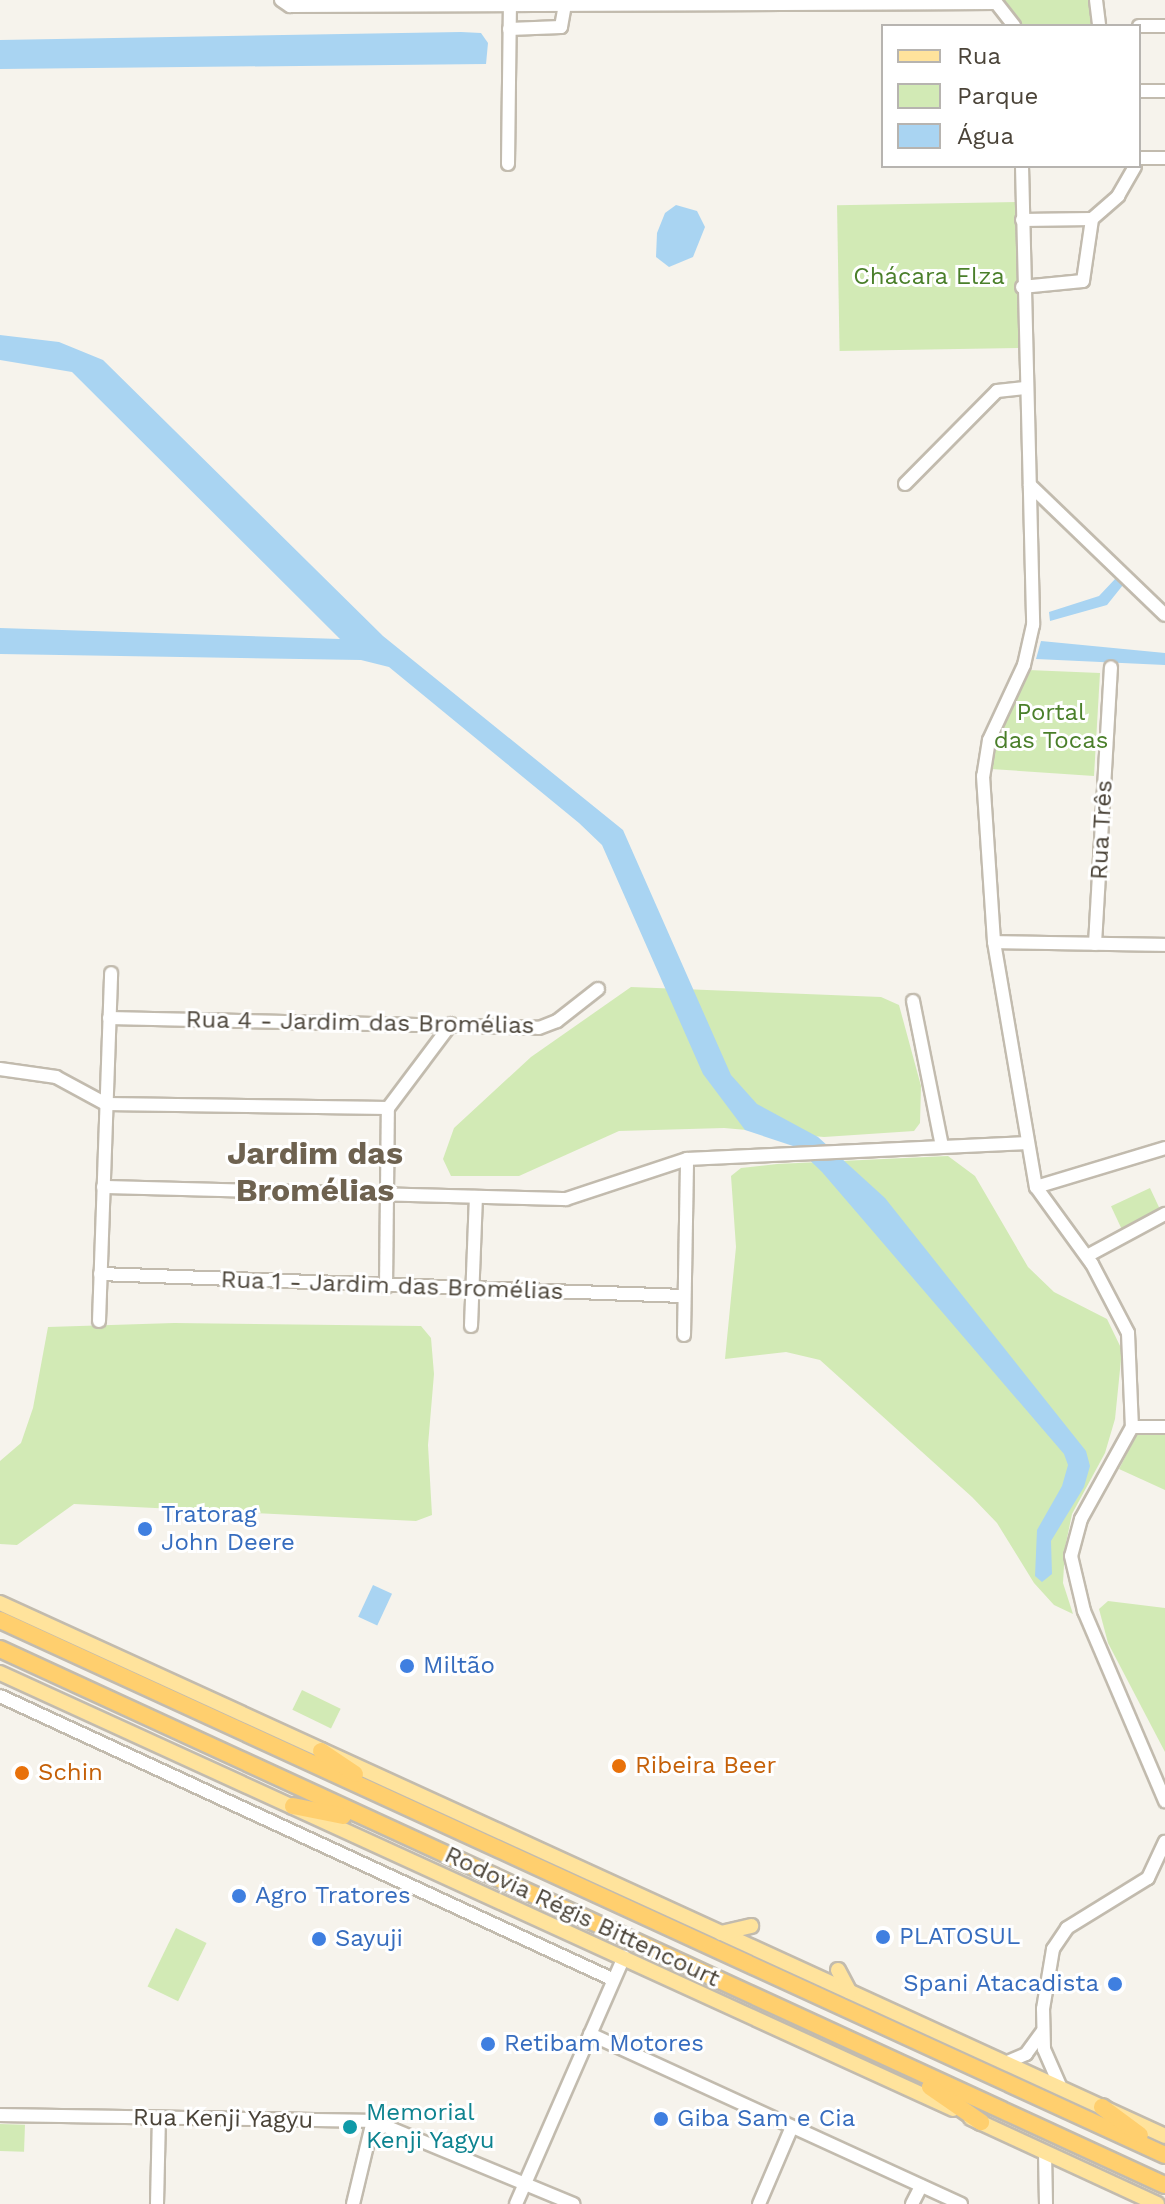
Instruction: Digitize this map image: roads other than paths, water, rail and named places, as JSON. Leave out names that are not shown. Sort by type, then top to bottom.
[{"type":"highway","name":"Rodovia Régis Bittencourt","points":[[0,1620],[1165,2153]]},
{"type":"highway","name":"Rodovia Régis Bittencourt","points":[[0,1649],[1165,2185]]},
{"type":"highway","points":[[321,1751],[400,1803]]},
{"type":"highway","points":[[293,1806],[370,1821]]},
{"type":"highway","points":[[856,2043],[981,2122]]},
{"type":"highway","points":[[1102,2107],[1165,2153]]},
{"type":"main road","points":[[0,1594],[96,1646]]},
{"type":"main road","points":[[0,1603],[1165,2136]]},
{"type":"main road","points":[[0,1674],[624,1957],[1157,2204]]},
{"type":"main road","points":[[721,1933],[751,1926]]},
{"type":"main road","points":[[838,1970],[849,1991]]},
{"type":"street","points":[[1096,0],[1099,24]]},
{"type":"street","points":[[285,3],[565,5],[995,1],[1012,24]]},
{"type":"street","points":[[508,164],[509,29],[518,3]]},
{"type":"street","points":[[509,29],[561,27],[565,5]]},
{"type":"street","points":[[1141,26],[1165,26]]},
{"type":"street","points":[[1141,91],[1165,91]]},
{"type":"street","points":[[1141,158],[1165,158]]},
{"type":"street","points":[[1022,168],[1022,287],[1032,634],[989,740],[983,776],[994,942],[1036,1187],[1087,1256],[1128,1333],[1132,1427],[1081,1519],[1071,1556],[1084,1611],[1165,1801]]},
{"type":"street","points":[[1022,287],[1070,286],[1083,281],[1092,219],[1118,196],[1134,168]]},
{"type":"street","points":[[1022,220],[1092,219]]},
{"type":"street","points":[[905,484],[997,391],[1025,388]]},
{"type":"street","points":[[1030,485],[1165,615]]},
{"type":"street","name":"Rua Três","points":[[1095,944],[1111,667]]},
{"type":"street","points":[[994,942],[1165,945]]},
{"type":"street","points":[[99,1321],[111,973]]},
{"type":"street","name":"Rua 4 - Jardim das Bromélias","points":[[109,1018],[546,1026],[598,989]]},
{"type":"street","points":[[913,1001],[942,1146]]},
{"type":"street","points":[[386,1287],[388,1108],[451,1024]]},
{"type":"street","points":[[0,1069],[56,1077],[106,1104],[388,1108]]},
{"type":"street","points":[[103,1187],[580,1197],[687,1159],[794,1157],[1028,1143]]},
{"type":"street","points":[[1036,1187],[1165,1148]]},
{"type":"street","points":[[684,1335],[687,1159]]},
{"type":"street","points":[[471,1326],[476,1197]]},
{"type":"street","points":[[1087,1256],[1165,1214]]},
{"type":"street","name":"Rua 1 - Jardim das Bromélias","points":[[100,1274],[684,1296]]},
{"type":"street","points":[[1132,1427],[1165,1427]]},
{"type":"street","points":[[0,1696],[614,1980]]},
{"type":"street","points":[[1061,2088],[1047,2064],[1043,2029],[1048,1964],[1059,1938],[1142,1884],[1155,1871],[1165,1842]]},
{"type":"street","points":[[516,2204],[624,1957]]},
{"type":"street","points":[[1005,2063],[1034,2047],[1043,2029]]},
{"type":"street","points":[[590,2034],[791,2129],[961,2204]]},
{"type":"street","name":"Rua Kenji Yagyu","points":[[0,2115],[373,2121],[573,2204]]},
{"type":"street","points":[[157,2204],[159,2118]]},
{"type":"street","points":[[353,2204],[373,2121]]},
{"type":"street","points":[[759,2204],[791,2129]]},
{"type":"street","points":[[1045,2152],[1046,2204]]},
{"type":"street","points":[[912,2204],[921,2186]]},
{"type":"water","points":[[481,33],[488,43],[486,64],[0,69],[0,40]]},
{"type":"water","points":[[676,205],[697,211],[705,227],[693,257],[669,267],[656,257],[657,233],[665,213]]},
{"type":"water","points":[[0,335],[59,342],[103,360],[383,636],[623,830],[731,1075],[757,1104],[818,1137],[885,1198],[1086,1451],[1090,1466],[1084,1487],[1051,1541],[1052,1574],[1042,1582],[1035,1576],[1037,1530],[1062,1486],[1068,1465],[1064,1454],[822,1172],[796,1147],[745,1130],[703,1074],[602,845],[579,823],[389,667],[361,660],[0,654],[0,628],[340,639],[72,372],[0,360]]},
{"type":"water","points":[[1116,578],[1123,585],[1107,605],[1050,621],[1049,612],[1099,596]]},
{"type":"water","points":[[1041,641],[1165,653],[1165,665],[1036,659]]},
{"type":"water","points":[[373,1585],[392,1594],[377,1626],[358,1617]]},
{"type":"place","name":"Tratorag John Deere","points":[[145,1529]]},
{"type":"place","name":"Miltão","points":[[407,1666]]},
{"type":"place","name":"Ribeira Beer","points":[[619,1766]]},
{"type":"place","name":"Schin","points":[[22,1773]]},
{"type":"place","name":"Agro Tratores","points":[[239,1896]]},
{"type":"place","name":"PLATOSUL","points":[[883,1937]]},
{"type":"place","name":"Sayuji","points":[[319,1939]]},
{"type":"place","name":"Spani Atacadista","points":[[1115,1984]]},
{"type":"place","name":"Retibam Motores","points":[[488,2044]]},
{"type":"place","name":"Giba Sam e Cia","points":[[661,2119]]},
{"type":"place","name":"Memorial Kenji Yagyu","points":[[350,2127]]},
{"type":"district","name":"Jardim das Bromélias","points":[[315,1172]]},
{"type":"park label","name":"Chácara Elza","points":[[929,277]]},
{"type":"park label","name":"Portal das Tocas","points":[[1051,727]]}]
